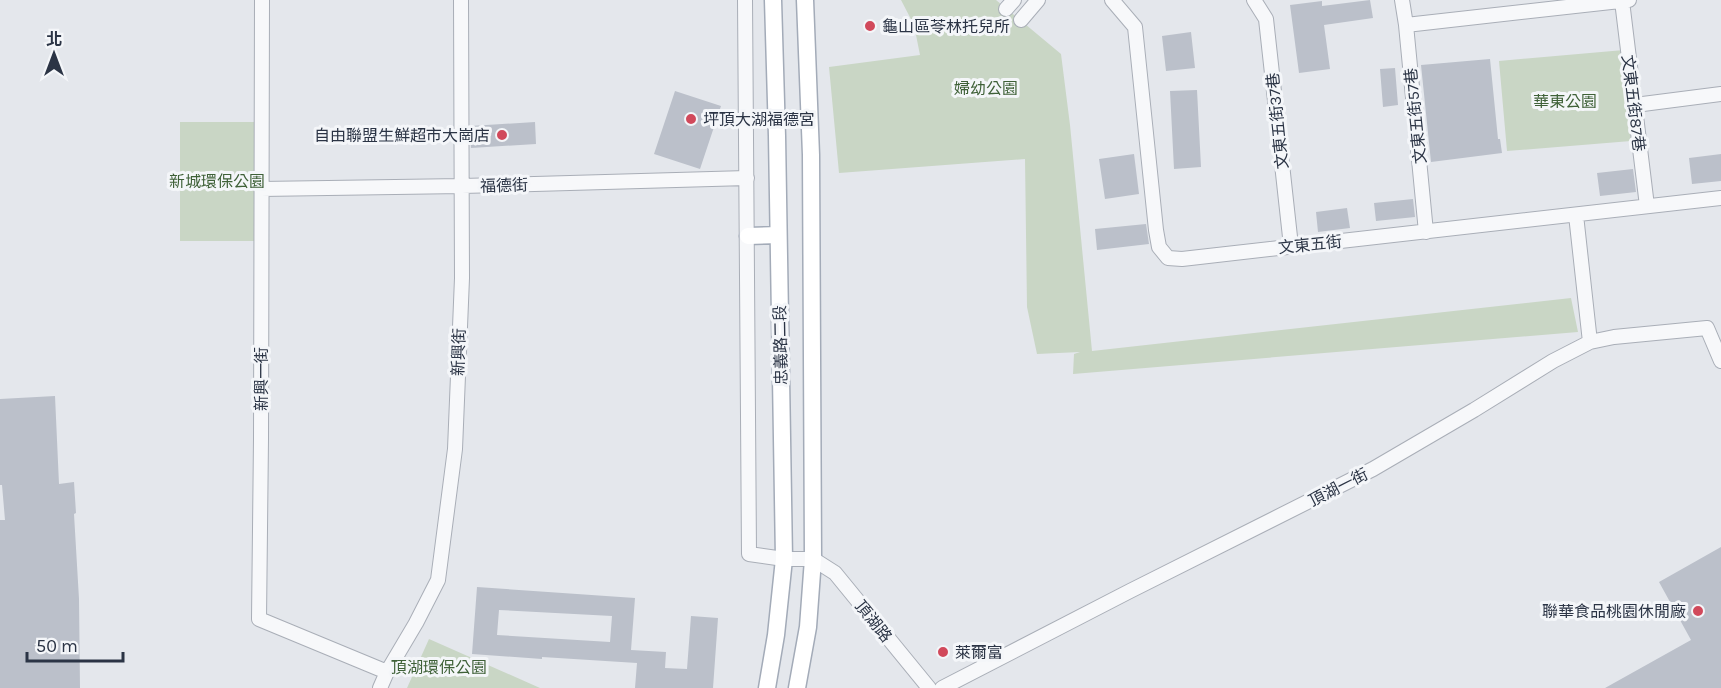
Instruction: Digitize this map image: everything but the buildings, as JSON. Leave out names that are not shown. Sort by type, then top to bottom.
[{"type":"main road","name":"忠義路二段","points":[[767,688],[776,635],[784,559],[773,0]]},
{"type":"main road","name":"忠義路二段","points":[[797,688],[808,627],[813,559],[811,155],[806,0]]},
{"type":"main road","points":[[748,236],[778,235]]},
{"type":"street","name":"新興一街","points":[[262,0],[259,619],[387,672]]},
{"type":"street","name":"新興街","points":[[380,688],[438,580],[455,449],[462,278],[461,0]]},
{"type":"street","points":[[745,0],[750,555],[784,559],[813,559]]},
{"type":"street","points":[[1021,20],[1038,0]]},
{"type":"street","name":"文東五街","points":[[1112,0],[1135,27],[1159,247],[1168,258],[1182,259],[1721,198]]},
{"type":"street","name":"文東五街37巷","points":[[1254,0],[1266,19],[1290,246]]},
{"type":"street","name":"文東五街57巷","points":[[1402,0],[1426,232]]},
{"type":"street","points":[[1406,25],[1625,0]]},
{"type":"street","name":"文東五街87巷","points":[[1625,0],[1647,206]]},
{"type":"street","points":[[1635,105],[1721,94]]},
{"type":"street","name":"福德街","points":[[261,189],[747,178]]},
{"type":"street","points":[[1576,214],[1590,342]]},
{"type":"street","name":"頂湖一街","points":[[942,688],[1373,469],[1553,361],[1590,342],[1614,337],[1707,328],[1721,361]]},
{"type":"street","name":"頂湖路","points":[[813,559],[835,573],[929,688]]},
{"type":"green space","name":"婦幼公園","points":[[901,0],[996,0],[1061,54],[1092,351],[1571,298],[1578,332],[1073,374],[1074,354],[1080,352],[1037,354],[1027,307],[1025,159],[839,173],[829,67],[920,55],[914,25]]},
{"type":"green space","name":"華東公園","points":[[1624,50],[1631,141],[1507,151],[1499,61]]},
{"type":"green space","name":"新城環保公園","points":[[180,122],[255,122],[254,241],[180,241]]},
{"type":"green space","name":"頂湖環保公園","points":[[429,639],[540,688],[407,688]]},
{"type":"place","name":"龜山區苓林托兒所","points":[[870,26]]},
{"type":"place","name":"坪頂大湖福德宮","points":[[691,119]]},
{"type":"place","name":"自由聯盟生鮮超市大崗店","points":[[502,135]]},
{"type":"place","name":"聯華食品桃園休閒廠","points":[[1698,611]]},
{"type":"place","name":"萊爾富","points":[[943,652]]}]
